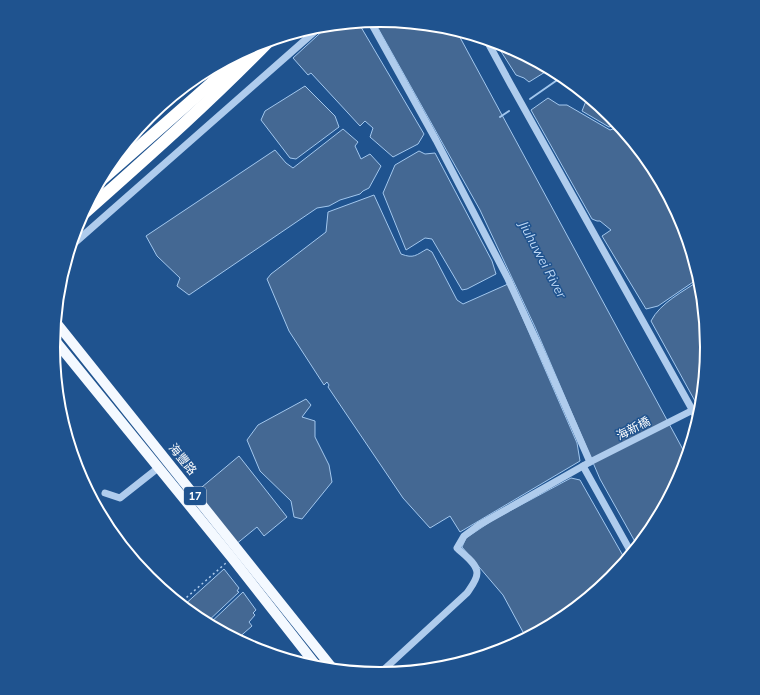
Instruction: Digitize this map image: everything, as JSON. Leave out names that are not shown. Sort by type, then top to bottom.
[{"type":"highway","points":[[94,205],[175,132],[260,50]]},
{"type":"highway","points":[[115,168],[238,60]]},
{"type":"main road","name":"海豐路","points":[[60,327],[329,664]]},
{"type":"main road","name":"海豐路","points":[[60,346],[232,558],[313,661]]},
{"type":"street","points":[[373,27],[436,140],[508,279],[590,462]]},
{"type":"street","points":[[79,239],[311,34]]},
{"type":"street","points":[[490,46],[693,410]]},
{"type":"street","name":"海新橋","points":[[386,668],[467,593],[474,582],[477,573],[474,565],[457,548],[464,536],[479,524],[590,462],[693,410]]},
{"type":"street","points":[[583,466],[629,549]]},
{"type":"street","points":[[105,493],[120,498],[158,468]]},
{"type":"path","points":[[183,600],[232,558]]},
{"type":"water","name":"Jiuhuwei River","points":[[377,27],[422,30],[460,37],[683,450],[676,470],[658,508],[635,542],[600,479],[535,327],[480,210]]},
{"type":"water","points":[[361,28],[424,134],[418,144],[393,157],[370,137],[373,128],[365,121],[360,126],[311,73],[308,75],[293,58],[321,32]]},
{"type":"water","points":[[500,50],[544,73],[529,82],[516,75]]},
{"type":"water","points":[[305,86],[335,116],[339,127],[296,159],[290,158],[261,120],[265,111]]},
{"type":"water","points":[[548,98],[559,105],[567,105],[610,130],[613,129],[616,131],[634,152],[658,187],[676,225],[690,265],[693,282],[658,306],[646,309],[602,236],[611,230],[600,221],[592,219],[531,110]]},
{"type":"water","points":[[586,102],[612,126],[609,127],[582,111]]},
{"type":"water","points":[[343,129],[358,142],[355,146],[361,159],[370,154],[381,166],[369,188],[360,194],[340,200],[329,206],[317,208],[189,295],[177,286],[180,278],[157,256],[146,236],[275,150],[286,163],[293,168]]},
{"type":"water","points":[[419,151],[425,154],[435,153],[492,261],[496,274],[467,289],[462,290],[432,239],[425,238],[406,250],[383,193],[395,165]]},
{"type":"water","points":[[374,195],[401,254],[412,256],[417,255],[427,249],[432,252],[457,300],[463,304],[508,284],[577,443],[580,461],[460,532],[450,516],[430,528],[403,498],[328,387],[329,385],[327,382],[324,385],[289,331],[267,279],[271,274],[326,232],[328,212]]},
{"type":"water","points":[[694,284],[700,327],[700,368],[696,402],[651,321],[666,303]]},
{"type":"water","points":[[306,399],[311,405],[302,417],[315,421],[315,437],[329,465],[332,482],[302,519],[294,517],[291,501],[260,471],[247,440],[258,425]]},
{"type":"water","points":[[239,456],[287,517],[264,536],[257,527],[235,545],[196,492]]},
{"type":"water","points":[[571,478],[580,480],[623,556],[607,574],[575,602],[524,634],[503,595],[462,547],[466,538],[493,520]]},
{"type":"water","points":[[224,569],[239,588],[237,591],[239,592],[210,619],[186,603]]},
{"type":"water","points":[[243,592],[256,610],[253,613],[255,615],[249,622],[252,626],[240,636],[213,621]]},
{"type":"waterway","points":[[530,99],[557,80]]},
{"type":"waterway","points":[[500,117],[509,111]]}]
